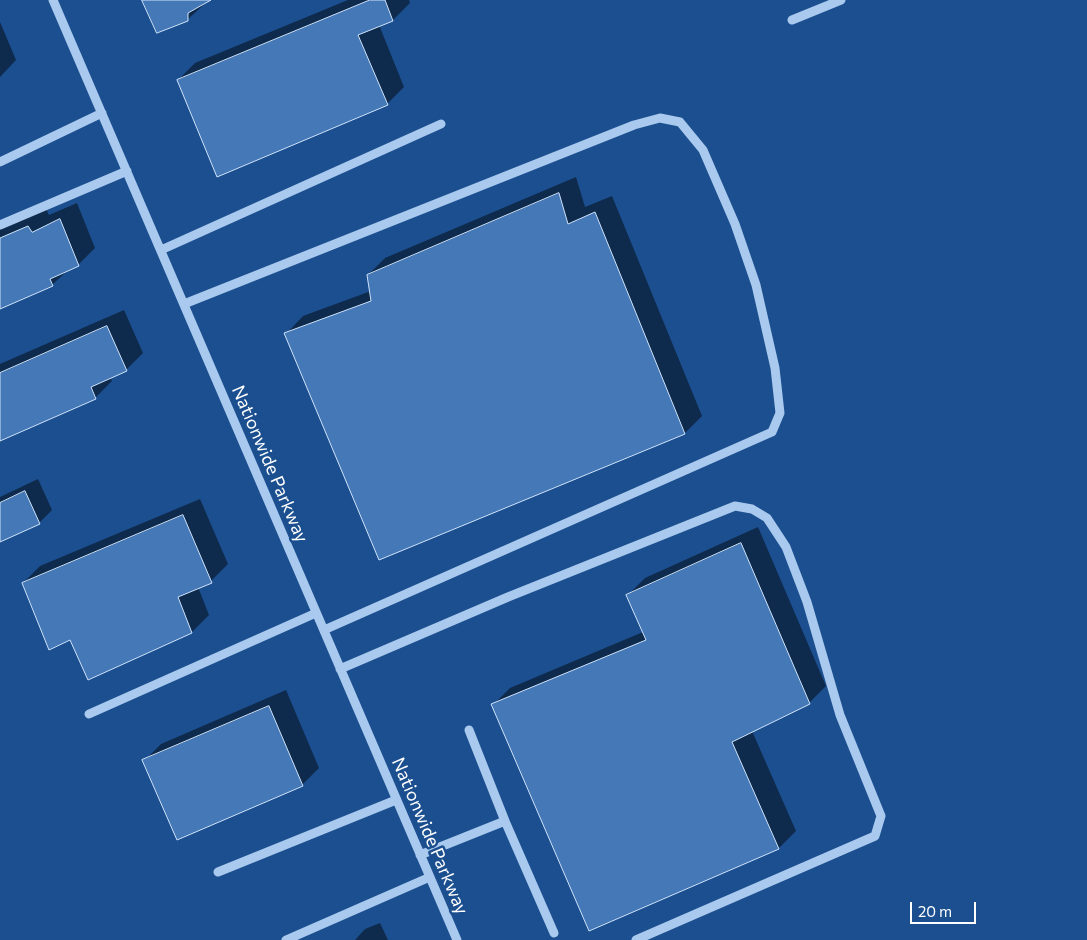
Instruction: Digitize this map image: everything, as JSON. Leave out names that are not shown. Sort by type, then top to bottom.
[{"type":"street","name":"Nationwide Parkway","points":[[53,0],[457,940]]},
{"type":"street","points":[[792,20],[841,0]]},
{"type":"street","points":[[0,162],[102,114]]},
{"type":"street","points":[[184,304],[634,125],[660,118],[680,122],[703,150],[735,224],[756,285],[775,368],[780,413],[772,432],[324,630]]},
{"type":"street","points":[[161,250],[441,124]]},
{"type":"street","points":[[0,224],[127,171]]},
{"type":"street","points":[[340,668],[508,597],[735,506],[752,509],[767,518],[786,547],[807,602],[840,715],[881,816],[875,836],[636,940]]},
{"type":"street","points":[[89,714],[316,613]]},
{"type":"street","points":[[469,730],[505,821],[554,933]]},
{"type":"street","points":[[218,872],[396,800]]},
{"type":"street","points":[[420,855],[505,821]]},
{"type":"street","points":[[286,940],[430,877]]},
{"type":"building","points":[[142,0],[211,0],[188,13],[188,21],[157,33]]},
{"type":"building","points":[[370,0],[385,0],[393,21],[358,35],[388,105],[217,177],[177,80]]},
{"type":"building","points":[[559,193],[568,224],[595,212],[685,434],[379,560],[284,333],[371,301],[367,275]]},
{"type":"building","points":[[60,219],[79,266],[50,279],[53,286],[0,309],[0,238],[28,226],[32,232]]},
{"type":"building","points":[[107,326],[127,371],[91,387],[96,399],[0,441],[0,373]]},
{"type":"building","points":[[25,491],[40,524],[0,542],[0,503]]},
{"type":"building","points":[[183,515],[212,583],[178,597],[192,633],[88,680],[70,640],[49,650],[22,583]]},
{"type":"building","points":[[741,543],[810,704],[732,742],[779,849],[589,931],[491,704],[646,640],[626,595]]},
{"type":"building","points":[[269,706],[303,786],[177,840],[142,760]]}]
